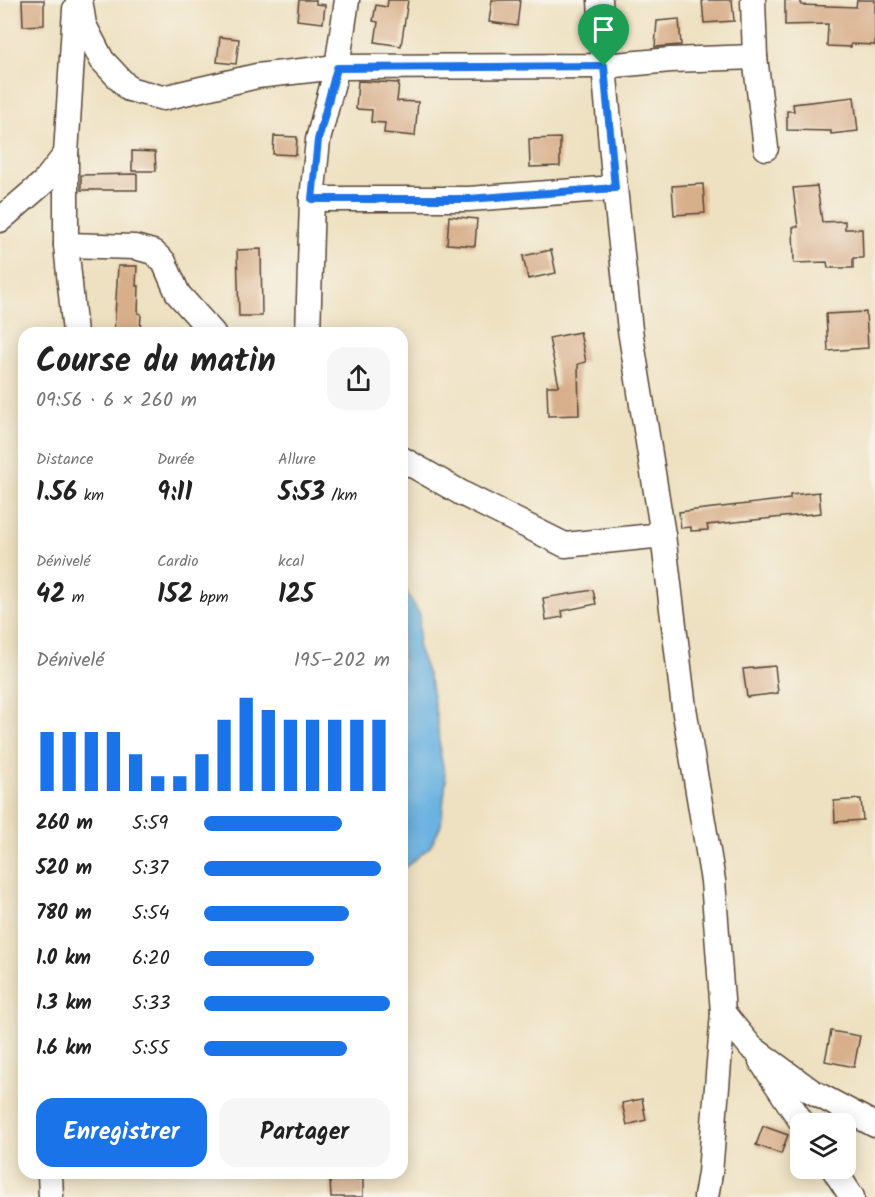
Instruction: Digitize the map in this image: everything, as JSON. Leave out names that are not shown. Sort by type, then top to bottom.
[{"type":"street","points":[[74,327],[66,244],[66,154],[76,0]]},
{"type":"street","points":[[80,0],[84,25],[102,60],[129,89],[163,98],[257,76],[337,68],[604,66],[671,60],[755,57]]},
{"type":"street","points":[[308,327],[312,199],[318,140],[337,68],[347,0]]},
{"type":"street","points":[[600,0],[615,188],[630,330],[663,535],[684,708],[713,881],[723,1013],[706,1197]]},
{"type":"street","points":[[753,0],[755,57],[766,148]]},
{"type":"street","points":[[0,220],[44,182],[66,154]]},
{"type":"street","points":[[312,199],[469,199],[615,188]]},
{"type":"street","points":[[66,244],[135,247],[153,252],[164,262],[178,294],[208,327]]},
{"type":"street","points":[[408,462],[463,494],[565,545],[663,535]]},
{"type":"street","points":[[723,1013],[751,1047],[795,1113]]},
{"type":"street","points":[[751,1047],[811,1091],[875,1125]]},
{"type":"street","points":[[50,1179],[51,1197]]},
{"type":"street","points":[[840,1179],[852,1197]]},
{"type":"water","points":[[408,594],[420,615],[418,648],[430,680],[446,780],[441,825],[430,847],[408,865]]},
{"type":"building","points":[[22,0],[44,0],[44,25],[23,26]]},
{"type":"building","points":[[299,0],[316,0],[316,4],[325,5],[323,23],[297,20]]},
{"type":"building","points":[[388,0],[408,0],[401,46],[375,42],[378,22],[373,21],[376,5],[387,7]]},
{"type":"building","points":[[492,0],[520,0],[517,26],[489,22]]},
{"type":"building","points":[[702,0],[732,0],[734,21],[704,23]]},
{"type":"building","points":[[785,0],[801,0],[801,5],[856,7],[857,0],[875,0],[875,45],[827,46],[828,24],[785,25]]},
{"type":"building","points":[[679,19],[681,45],[655,47],[657,21]]},
{"type":"building","points":[[220,37],[239,39],[236,64],[217,62]]},
{"type":"building","points":[[358,81],[399,83],[397,101],[418,102],[415,136],[384,133],[385,123],[371,122],[372,110],[356,109]]},
{"type":"building","points":[[854,97],[858,131],[831,134],[831,131],[787,130],[787,111],[794,111],[793,104]]},
{"type":"building","points":[[274,136],[297,137],[296,155],[273,154]]},
{"type":"building","points":[[560,138],[560,166],[530,167],[529,139]]},
{"type":"building","points":[[132,151],[155,152],[156,171],[132,171]]},
{"type":"building","points":[[137,174],[137,190],[81,190],[81,175]]},
{"type":"building","points":[[703,184],[705,213],[674,215],[672,186]]},
{"type":"building","points":[[817,186],[822,222],[845,221],[845,229],[862,229],[863,258],[853,258],[853,268],[828,268],[827,262],[794,263],[793,227],[798,227],[793,188]]},
{"type":"building","points":[[449,216],[477,219],[475,246],[447,244]]},
{"type":"building","points":[[261,249],[262,316],[239,316],[237,250]]},
{"type":"building","points":[[551,250],[556,273],[528,279],[523,256]]},
{"type":"building","points":[[118,266],[137,266],[136,286],[139,286],[138,313],[141,314],[140,327],[114,327]]},
{"type":"building","points":[[866,312],[868,348],[828,351],[826,314]]},
{"type":"building","points":[[580,332],[586,362],[578,364],[579,415],[548,416],[547,386],[559,386],[549,338]]},
{"type":"building","points":[[819,492],[821,513],[707,525],[708,530],[691,531],[691,527],[681,528],[679,512],[790,499],[790,495]]},
{"type":"building","points":[[593,590],[596,604],[562,611],[563,617],[546,620],[543,598]]},
{"type":"building","points":[[775,666],[778,693],[747,697],[743,669]]},
{"type":"building","points":[[861,799],[863,820],[835,822],[834,801]]},
{"type":"building","points":[[831,1031],[860,1036],[854,1067],[825,1061]]},
{"type":"building","points":[[642,1099],[646,1120],[627,1125],[622,1103]]},
{"type":"building","points":[[763,1126],[788,1135],[781,1154],[756,1145]]},
{"type":"building","points":[[330,1179],[363,1179],[363,1197],[331,1197]]},
{"type":"route","points":[[604,66],[615,188],[469,199],[312,199],[318,140],[337,68],[604,66]]}]
